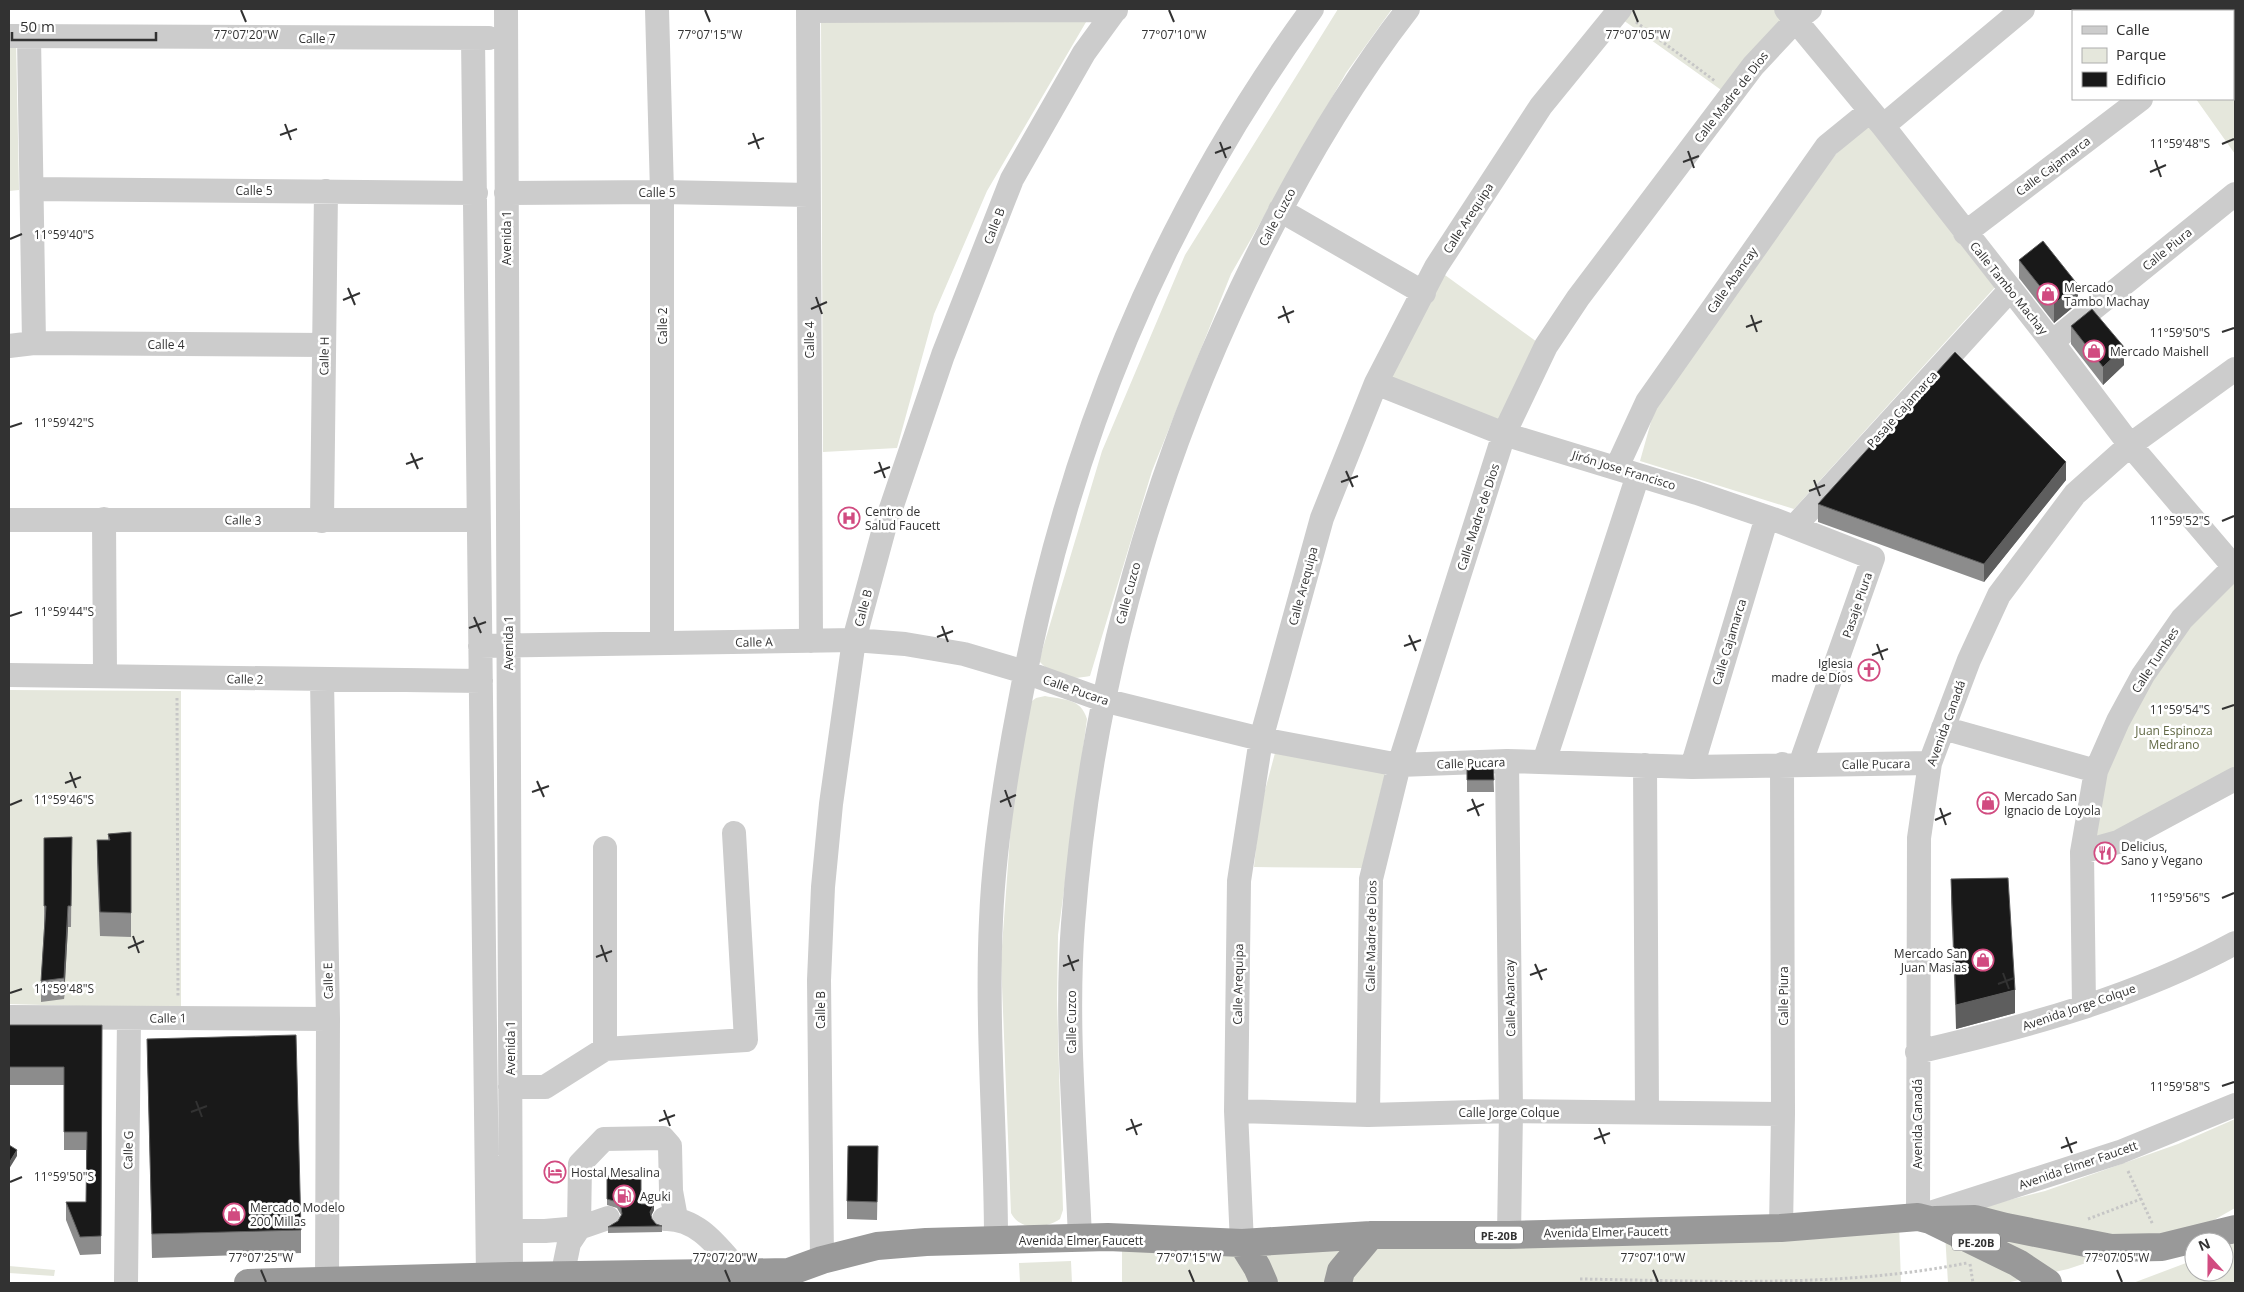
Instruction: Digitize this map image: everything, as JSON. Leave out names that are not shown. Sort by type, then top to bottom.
[{"type":"highway","name":"Avenida Elmer Faucett","points":[[248,1283],[788,1272],[822,1260],[877,1246],[926,1242],[1080,1238],[1242,1243],[1371,1235],[1509,1235],[1781,1228],[1924,1219]]},
{"type":"highway","points":[[1924,1219],[1975,1219],[2006,1228],[2111,1248],[2162,1247],[2235,1229]]},
{"type":"highway","name":"PE-20B","points":[[1924,1219],[2018,1262],[2048,1283]]},
{"type":"highway","points":[[1338,1283],[1341,1271],[1371,1235]]},
{"type":"highway","points":[[1242,1243],[1257,1267],[1264,1283]]},
{"type":"street","name":"Avenida 1","points":[[500,1277],[511,1231],[506,9]]},
{"type":"street","name":"Calle 2","points":[[657,9],[662,192],[662,643]]},
{"type":"street","points":[[808,10],[1116,9]]},
{"type":"street","name":"Calle B","points":[[822,1260],[819,980],[823,887],[831,804],[854,640],[884,529],[943,355],[1012,179],[1084,53],[1116,9]]},
{"type":"street","points":[[996,1240],[990,1023],[991,920],[1002,796],[1025,672],[1050,559],[1102,394],[1168,244],[1199,184],[1259,85],[1312,9]]},
{"type":"street","name":"Calle Cuzco","points":[[1080,1238],[1069,1023],[1073,926],[1084,811],[1103,700],[1125,602],[1147,525],[1173,447],[1201,375],[1235,299],[1280,210],[1353,88],[1408,9]]},
{"type":"street","name":"Calle Abancay","points":[[1544,762],[1647,402],[1827,146],[1876,118],[2023,9]]},
{"type":"street","name":"Calle 4","points":[[808,10],[811,641]]},
{"type":"street","name":"Calle Arequipa","points":[[1242,1243],[1236,1111],[1239,881],[1261,739],[1322,518],[1376,383],[1446,251],[1541,106],[1629,12]]},
{"type":"street","name":"Calle Tambo Machay","points":[[1797,13],[1876,118],[2052,342],[2130,445],[2234,566]]},
{"type":"street","name":"Calle Madre de Dios","points":[[1368,1115],[1370,879],[1399,765],[1504,434],[1546,346],[1578,298],[1753,66],[1797,13]]},
{"type":"street","name":"Calle 7","points":[[19,37],[506,38]]},
{"type":"street","points":[[19,37],[32,189],[34,343]]},
{"type":"street","name":"Avenida 1","points":[[473,38],[480,646],[500,1277]]},
{"type":"street","name":"Calle Cajamarca","points":[[1965,233],[2140,100]]},
{"type":"street","name":"Calle 5","points":[[32,189],[476,193]]},
{"type":"street","name":"Calle H","points":[[322,521],[326,191]]},
{"type":"street","name":"Calle 5","points":[[506,193],[662,192],[808,195]]},
{"type":"street","name":"Calle Piura","points":[[2052,342],[2235,194]]},
{"type":"street","points":[[1280,210],[1424,293]]},
{"type":"street","name":"Pasaje Cajamarca","points":[[1794,527],[2010,290]]},
{"type":"street","name":"Calle 4","points":[[9,346],[34,343],[324,345]]},
{"type":"street","name":"Avenida Canadá","points":[[1924,1219],[1917,1052],[1919,838],[1930,763],[1969,660],[1999,595],[2074,494],[2130,445],[2235,369]]},
{"type":"street","name":"Jirón Jose Francisco","points":[[1376,383],[1504,434],[1628,471],[1767,517],[1873,558]]},
{"type":"street","name":"Calle Cajamarca","points":[[1692,766],[1767,517]]},
{"type":"street","points":[[104,519],[105,675]]},
{"type":"street","name":"Calle 3","points":[[9,520],[478,520]]},
{"type":"street","name":"Pasaje Piura","points":[[1791,765],[1873,558]]},
{"type":"street","name":"Calle Tumbes","points":[[2084,1007],[2082,852],[2096,771],[2118,721],[2143,675],[2182,619],[2234,566]]},
{"type":"street","name":"Calle A","points":[[480,646],[854,640],[905,644],[964,654],[1025,672]]},
{"type":"street","name":"Calle Pucara","points":[[1025,672],[1103,700],[1261,739],[1399,765],[1507,761],[1692,766],[1930,763]]},
{"type":"street","name":"Calle 2","points":[[9,675],[481,681]]},
{"type":"street","name":"Calle E","points":[[322,680],[328,1019],[327,1282]]},
{"type":"street","points":[[1944,728],[2096,771]]},
{"type":"street","name":"Calle Abancay","points":[[1507,761],[1511,1111],[1509,1235]]},
{"type":"street","points":[[1645,765],[1646,1112]]},
{"type":"street","name":"Calle Piura","points":[[1781,1228],[1791,765]]},
{"type":"street","points":[[2082,852],[2118,842],[2235,778]]},
{"type":"street","points":[[510,1087],[546,1087],[606,1049],[746,1040],[734,833]]},
{"type":"street","points":[[605,848],[606,1049]]},
{"type":"street","name":"Avenida Jorge Colque","points":[[1917,1052],[2001,1033],[2084,1007],[2234,947]]},
{"type":"street","name":"Calle 1","points":[[9,1017],[328,1019]]},
{"type":"street","name":"Calle G","points":[[126,1283],[129,1018]]},
{"type":"street","name":"Avenida Elmer Faucett","points":[[1924,1219],[2120,1152],[2235,1105]]},
{"type":"street","name":"Calle Jorge Colque","points":[[1236,1111],[1368,1115],[1511,1111],[1783,1114]]},
{"type":"street","points":[[562,1277],[569,1243],[579,1228],[580,1164],[604,1139],[663,1138],[670,1146],[670,1218],[694,1224],[741,1274]]},
{"type":"street","points":[[511,1231],[545,1232],[579,1228],[608,1218]]},
{"type":"path","points":[[1629,12],[1634,21],[1722,87]]},
{"type":"path","points":[[178,677],[179,1018]]},
{"type":"path","points":[[2120,1152],[2162,1247]]},
{"type":"path","points":[[2081,1222],[2141,1200]]},
{"type":"path","points":[[1580,1279],[1777,1282],[1856,1278],[1920,1272],[1970,1263],[1997,1252]]},
{"type":"green space","points":[[1338,9],[1392,9],[1346,73],[1231,274],[1152,471],[1090,676],[1075,678],[1056,674],[1039,661],[1102,451],[1185,255]]},
{"type":"green space","points":[[1622,9],[1783,9],[1791,18],[1724,92],[1616,15]]},
{"type":"green space","points":[[1089,17],[987,191],[934,314],[897,448],[823,452],[821,19]]},
{"type":"green space","points":[[2234,35],[2235,154],[2197,100],[2234,100]]},
{"type":"green space","points":[[9,40],[16,40],[19,190],[9,191]]},
{"type":"green space","points":[[1867,120],[1996,286],[1794,509],[1640,461],[1656,404],[1828,163]]},
{"type":"green space","points":[[1438,270],[1548,350],[1515,435],[1377,386]]},
{"type":"green space","name":"Juan Espinoza Medrano","points":[[2235,566],[2235,773],[2224,780],[2084,845],[2136,672]]},
{"type":"green space","points":[[9,690],[181,691],[181,1009],[9,1004]]},
{"type":"green space","points":[[1045,696],[1071,701],[1081,707],[1087,719],[1058,935],[1057,999],[1063,1210],[1060,1219],[1047,1225],[1033,1226],[1020,1223],[1011,1213],[1001,960],[1011,824],[1028,704],[1036,698]]},
{"type":"green space","points":[[1275,753],[1386,770],[1362,868],[1254,867],[1260,809]]},
{"type":"green space","points":[[2235,1119],[2235,1208],[2214,1220],[2068,1269],[2006,1283],[1948,1283],[1944,1216],[2045,1191],[2178,1144]]},
{"type":"green space","points":[[1899,1223],[1901,1283],[1122,1283],[1122,1243]]},
{"type":"green space","points":[[2234,1243],[2235,1283],[2133,1283],[2184,1264],[2184,1282],[2234,1282]]},
{"type":"green space","points":[[1071,1261],[1072,1283],[1020,1283],[1019,1263]]},
{"type":"green space","points":[[9,1266],[55,1270],[54,1276],[9,1273]]},
{"type":"building","points":[[2158,9],[2200,9],[2198,10]]},
{"type":"building","points":[[2043,241],[2078,285],[2054,304],[2019,260]]},
{"type":"building","points":[[2092,309],[2124,347],[2103,367],[2071,326]]},
{"type":"building","points":[[1955,352],[2066,462],[1984,564],[1818,504]]},
{"type":"building","points":[[1493,763],[1494,780],[1467,780],[1467,764]]},
{"type":"building","points":[[131,832],[131,913],[100,912],[97,840],[110,840],[108,834]]},
{"type":"building","points":[[72,837],[71,906],[68,906],[64,978],[41,981],[46,906],[44,906],[44,838]]},
{"type":"building","name":"Mercado San Juan Masias","points":[[2008,878],[2015,990],[1956,1005],[1951,879]]},
{"type":"building","points":[[9,1025],[102,1025],[101,1236],[80,1237],[66,1202],[86,1202],[87,1132],[64,1132],[64,1067],[9,1067]]},
{"type":"building","points":[[296,1035],[301,1230],[152,1234],[147,1039]]},
{"type":"building","points":[[9,1145],[17,1150],[9,1163]]},
{"type":"building","points":[[848,1146],[878,1146],[877,1202],[847,1201]]},
{"type":"building","name":"Aguki","points":[[641,1175],[641,1204],[654,1204],[650,1212],[652,1219],[656,1224],[662,1226],[608,1227],[618,1221],[622,1214],[617,1202],[607,1199],[607,1176]]},
{"type":"place","name":"Mercado Tambo Machay","points":[[2048,294]]},
{"type":"place","name":"Mercado Maishell","points":[[2094,351]]},
{"type":"place","name":"Centro de Salud Faucett","points":[[849,518]]},
{"type":"place","name":"Iglesia madre de Díos","points":[[1869,670]]},
{"type":"place","name":"Mercado San Ignacio de Loyola","points":[[1988,803]]},
{"type":"place","name":"Delicius, Sano y Vegano","points":[[2105,853]]},
{"type":"place","name":"Mercado San Juan Masias","points":[[1983,960]]},
{"type":"place","name":"Hostal Mesalina","points":[[555,1172]]},
{"type":"place","name":"Aguki","points":[[624,1196]]},
{"type":"place","name":"Mercado Modelo 200 Millas","points":[[234,1214]]}]
